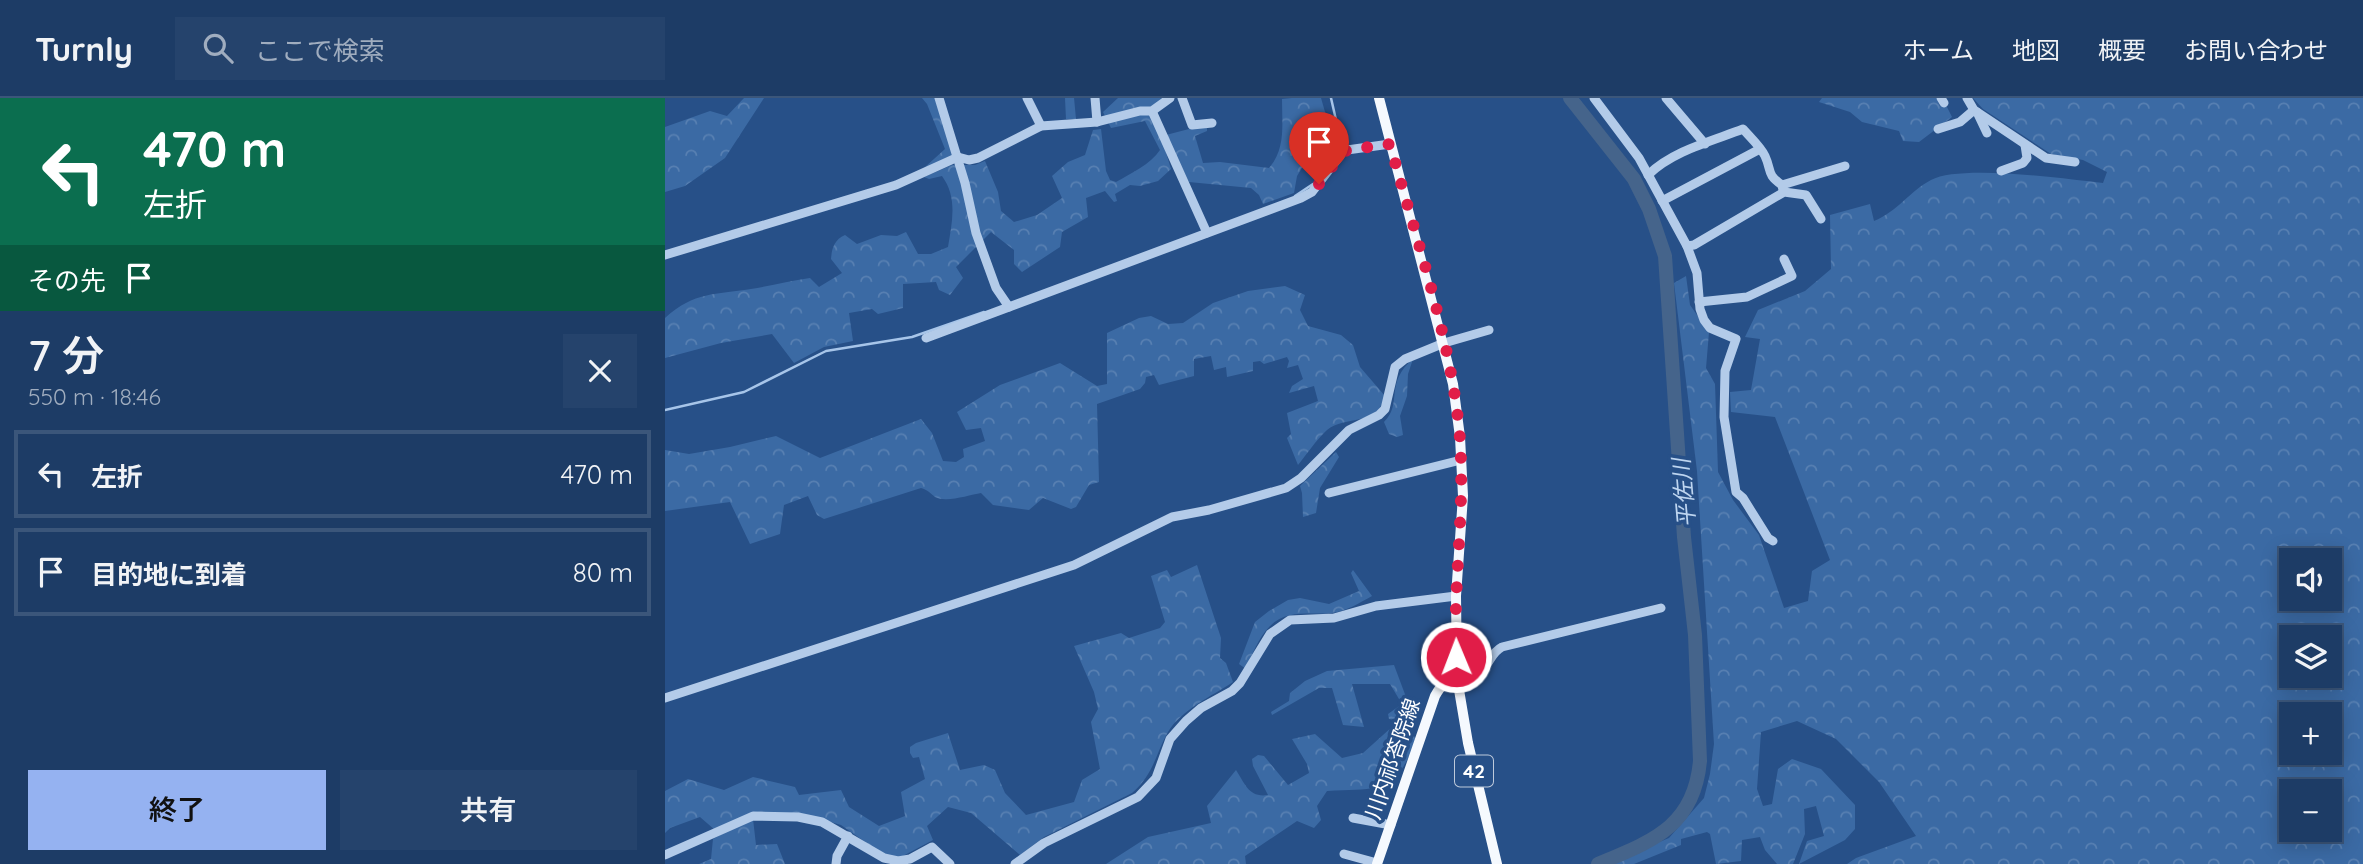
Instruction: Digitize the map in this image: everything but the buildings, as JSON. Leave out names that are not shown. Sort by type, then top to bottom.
[{"type":"main road","name":"42","points":[[1379,98],[1444,343],[1457,411],[1462,496],[1456,596],[1457,678],[1468,743],[1497,864]]},
{"type":"main road","name":"川内祁答院線","points":[[1377,864],[1435,696],[1450,679],[1457,678]]},
{"type":"street","points":[[939,98],[958,157],[975,233],[996,288],[1008,305]]},
{"type":"street","points":[[1027,98],[1041,126]]},
{"type":"street","points":[[1095,98],[1097,122]]},
{"type":"street","points":[[665,255],[896,184],[958,157],[978,158],[1041,126],[1097,122],[1140,111],[1151,111],[1170,98]]},
{"type":"street","points":[[1182,98],[1192,125],[1212,123]]},
{"type":"street","points":[[1594,98],[1639,158],[1687,246],[1697,273],[1699,302],[1704,320],[1710,328],[1736,339],[1725,371],[1726,439],[1736,492],[1743,498],[1768,538],[1773,541]]},
{"type":"street","points":[[1666,98],[1705,144]]},
{"type":"street","points":[[1967,98],[1987,133]]},
{"type":"street","points":[[1151,111],[1206,230]]},
{"type":"street","points":[[1938,129],[1960,122],[1976,111]]},
{"type":"street","points":[[1976,111],[2046,158],[2075,162]]},
{"type":"street","points":[[1648,175],[1687,151],[1743,129],[1765,154],[1772,178],[1783,188],[1805,195],[1821,219]]},
{"type":"street","points":[[926,338],[1206,230],[1301,198],[1312,192],[1342,153],[1390,144]]},
{"type":"street","points":[[2001,171],[2023,163],[2027,158],[2025,145]]},
{"type":"street","points":[[1662,201],[1760,149]]},
{"type":"street","points":[[1687,246],[1694,245],[1783,188],[1845,166]]},
{"type":"street","points":[[1699,302],[1747,296],[1792,276],[1784,259]]},
{"type":"street","points":[[665,698],[1074,565],[1171,517],[1209,510],[1286,488],[1300,478],[1349,430],[1379,415],[1385,409],[1395,367],[1405,359],[1444,343],[1489,330]]},
{"type":"street","points":[[1329,493],[1461,460]]},
{"type":"street","points":[[1017,862],[1044,843],[1138,797],[1156,778],[1170,739],[1201,708],[1232,691],[1240,683],[1270,634],[1290,620],[1334,618],[1376,606],[1456,596]]},
{"type":"street","points":[[1457,678],[1477,674],[1484,668],[1493,652],[1502,648],[1661,608]]},
{"type":"street","points":[[665,855],[753,816],[798,817],[822,822],[884,858],[898,861],[910,859],[932,846],[950,864]]},
{"type":"street","points":[[1353,818],[1391,825]]},
{"type":"street","points":[[836,864],[837,856],[848,836]]},
{"type":"street","points":[[1344,855],[1377,864]]},
{"type":"green space","points":[[744,98],[764,98],[725,158],[685,186],[665,192],[665,127],[710,111],[727,116]]},
{"type":"green space","points":[[922,98],[937,98],[954,156],[924,168],[945,149]]},
{"type":"green space","points":[[1065,98],[1074,98],[1076,119],[1066,119]]},
{"type":"green space","points":[[1118,98],[1164,98],[1152,107],[1171,169],[1158,181],[1140,186],[1130,185],[1115,194],[1117,201],[1114,202],[1105,191],[1086,198],[1088,217],[1062,232],[1060,247],[1022,272],[1014,264],[1014,250],[991,232],[956,267],[963,278],[950,295],[939,290],[936,282],[903,284],[903,308],[878,314],[872,309],[849,313],[853,341],[824,347],[794,363],[772,334],[721,343],[665,358],[665,318],[676,309],[706,296],[810,278],[819,287],[842,273],[831,259],[834,245],[845,235],[857,244],[881,235],[897,236],[906,232],[918,254],[931,254],[948,247],[953,210],[947,184],[942,176],[929,179],[924,177],[952,165],[975,165],[985,161],[998,192],[1001,211],[1014,222],[1037,215],[1062,198],[1052,176],[1068,162],[1085,155],[1093,130],[1101,129],[1106,171],[1110,180],[1116,182],[1134,172],[1160,150],[1145,121],[1111,128],[1103,112]]},
{"type":"green space","points":[[1321,98],[1329,126],[1324,142],[1297,176],[1294,193],[1263,204],[1259,195],[1251,188],[1189,182],[1166,135],[1207,127],[1207,131],[1195,136],[1203,163],[1220,162],[1269,168],[1281,144],[1282,99]]},
{"type":"green space","points":[[1822,98],[1936,98],[1940,106],[1947,107],[1952,117],[1919,142],[1903,141],[1899,131],[1862,122],[1850,112],[1819,102]]},
{"type":"green space","points":[[1973,98],[2363,98],[2363,864],[1847,864],[1856,858],[1916,836],[1879,782],[1836,739],[1797,721],[1761,732],[1757,789],[1763,806],[1772,804],[1778,769],[1792,759],[1821,769],[1855,805],[1855,829],[1845,840],[1799,864],[1807,841],[1824,836],[1816,806],[1804,809],[1805,834],[1793,864],[1777,864],[1765,850],[1760,837],[1742,840],[1741,861],[1716,864],[1710,834],[1707,832],[1681,839],[1681,845],[1634,864],[1607,864],[1669,838],[1704,798],[1714,744],[1697,471],[1674,283],[1686,276],[1690,305],[1709,332],[1706,368],[1715,384],[1718,472],[1733,500],[1759,535],[1784,608],[1808,601],[1812,571],[1830,560],[1775,417],[1731,412],[1730,392],[1751,390],[1760,339],[1745,337],[1758,310],[1805,291],[1831,269],[1830,215],[1870,204],[1874,221],[1890,212],[1923,185],[1945,175],[2014,174],[2103,183],[2107,172],[2083,160],[2051,154],[1983,109]]},
{"type":"green space","points":[[1285,286],[1305,295],[1300,310],[1308,326],[1341,335],[1353,345],[1360,367],[1385,396],[1376,412],[1327,430],[1298,465],[1287,438],[1291,434],[1287,413],[1318,401],[1314,386],[1289,393],[1292,386],[1303,379],[1298,365],[1287,368],[1287,357],[1264,364],[1260,361],[1253,362],[1253,371],[1227,377],[1226,367],[1214,370],[1211,356],[1194,359],[1194,376],[1159,385],[1154,375],[1146,377],[1140,389],[1097,404],[1099,482],[1089,485],[1076,507],[1071,509],[1043,498],[1029,510],[993,505],[981,493],[940,499],[921,488],[824,519],[817,515],[808,496],[784,505],[780,534],[750,544],[730,502],[665,511],[665,450],[689,454],[776,436],[820,458],[921,419],[932,433],[943,461],[956,462],[964,457],[963,449],[985,441],[981,428],[966,430],[957,412],[1000,385],[1060,363],[1097,386],[1107,384],[1107,333],[1139,318],[1151,316],[1168,324],[1183,323],[1213,303],[1248,291]]},
{"type":"green space","points":[[1413,359],[1408,374],[1407,396],[1400,416],[1403,435],[1397,437],[1389,434],[1384,422],[1390,415],[1399,376]]},
{"type":"green space","points":[[1336,452],[1339,457],[1320,488],[1316,513],[1303,517],[1300,486]]},
{"type":"green space","points":[[1197,565],[1221,638],[1220,658],[1226,663],[1233,682],[1189,710],[1174,724],[1150,771],[1132,793],[1044,837],[1020,855],[971,813],[948,807],[927,826],[933,840],[901,857],[878,851],[841,825],[807,815],[761,813],[715,830],[700,817],[670,828],[665,833],[665,791],[688,779],[724,790],[753,777],[795,787],[799,795],[841,790],[849,807],[879,826],[905,816],[901,792],[925,779],[919,757],[913,758],[910,747],[948,733],[960,770],[984,765],[995,770],[1005,793],[1026,815],[1074,802],[1082,780],[1100,769],[1091,722],[1098,709],[1094,692],[1074,646],[1121,633],[1129,638],[1160,628],[1165,622],[1151,576],[1167,570],[1171,577]]},
{"type":"green space","points":[[1353,570],[1372,596],[1337,612],[1284,617],[1270,626],[1262,636],[1246,669],[1239,664],[1255,622],[1288,600],[1300,598],[1329,604],[1359,591],[1351,573]]},
{"type":"green space","points":[[1394,665],[1409,705],[1395,720],[1389,719],[1388,714],[1402,704],[1390,684],[1352,684],[1364,727],[1343,725],[1332,688],[1319,688],[1272,715],[1271,712],[1289,701],[1290,693],[1305,681],[1327,671]]},
{"type":"green space","points":[[1393,726],[1400,742],[1409,744],[1410,736],[1414,736],[1416,741],[1408,759],[1392,780],[1372,788],[1327,791],[1317,806],[1321,820],[1314,828],[1297,821],[1245,856],[1246,864],[1106,864],[1148,837],[1211,823],[1207,806],[1236,770],[1252,792],[1268,795],[1253,766],[1252,759],[1258,755],[1264,756],[1288,785],[1309,773],[1307,764],[1292,739],[1315,734],[1342,758],[1363,753]]},
{"type":"green space","points":[[753,819],[756,845],[777,844],[785,864],[699,864],[711,859],[713,839]]},
{"type":"waterway","points":[[1331,98],[1341,142],[1336,154]]},
{"type":"waterway","name":"平佐川","points":[[1570,98],[1634,179],[1649,209],[1665,256],[1684,537],[1695,635],[1700,761],[1689,802],[1679,817],[1652,839],[1598,864]]},
{"type":"waterway","points":[[1295,196],[1313,184]]},
{"type":"waterway","points":[[665,410],[744,392],[826,351],[912,337],[984,312]]},
{"type":"route","points":[[1319,184],[1347,150],[1390,144],[1444,343],[1457,411],[1462,496],[1456,596],[1456,657]]}]
